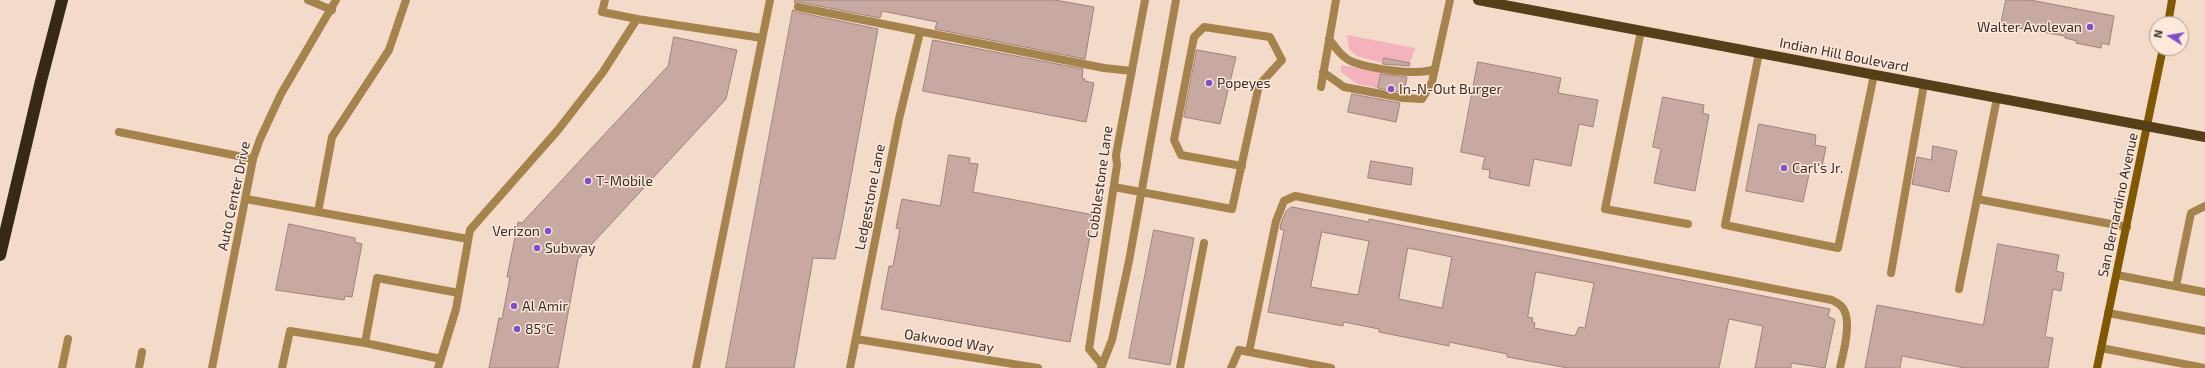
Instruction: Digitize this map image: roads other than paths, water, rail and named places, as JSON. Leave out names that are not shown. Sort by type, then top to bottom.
[{"type":"highway","points":[[0,255],[41,80],[62,0]]},
{"type":"main road","name":"Indian Hill Boulevard","points":[[1478,0],[2205,137]]},
{"type":"main road","points":[[2169,16],[2172,0]]},
{"type":"main road","name":"San Bernardino Avenue","points":[[2097,368],[2161,56]]},
{"type":"street","points":[[308,0],[332,10]]},
{"type":"street","name":"Auto Center Drive","points":[[212,368],[253,159],[260,139],[281,94],[332,10],[336,0]]},
{"type":"street","points":[[318,212],[332,137],[389,50],[406,0]]},
{"type":"street","points":[[605,0],[602,12],[637,19],[762,38]]},
{"type":"street","points":[[696,368],[770,0]]},
{"type":"street","name":"Cobblestone Lane","points":[[1102,366],[1089,349],[1114,187],[1117,165],[1116,155],[1145,0]]},
{"type":"street","name":"Cobblestone Lane","points":[[1102,366],[1112,340],[1176,0]]},
{"type":"street","points":[[1321,87],[1336,0]]},
{"type":"street","points":[[1323,72],[1344,87],[1403,98],[1422,99],[1432,82],[1450,0]]},
{"type":"street","points":[[798,7],[1097,67],[1132,71]]},
{"type":"street","points":[[438,368],[459,293],[470,230],[558,130],[594,84],[637,19]]},
{"type":"street","points":[[1114,187],[1232,209],[1242,166],[1259,85],[1282,60],[1270,37],[1204,27],[1194,37],[1174,140],[1181,155],[1242,166]]},
{"type":"street","points":[[1641,31],[1605,209],[1688,224]]},
{"type":"street","name":"Ledgestone Lane","points":[[850,368],[899,120],[920,32]]},
{"type":"street","points":[[1329,39],[1340,53],[1352,62],[1408,71],[1427,72],[1435,69]]},
{"type":"street","points":[[1758,53],[1725,225],[1838,248],[1874,75]]},
{"type":"street","points":[[1891,273],[1924,84]]},
{"type":"street","points":[[1959,289],[1997,98]]},
{"type":"street","points":[[119,132],[253,159]]},
{"type":"street","points":[[1249,352],[1276,221],[1284,201],[1295,196],[1832,300],[1843,307],[1846,316],[1845,343],[1840,368]]},
{"type":"street","points":[[246,199],[468,239]]},
{"type":"street","points":[[1976,199],[2127,227]]},
{"type":"street","points":[[2176,286],[2191,213],[2205,206]]},
{"type":"street","points":[[1180,368],[1204,243]]},
{"type":"street","points":[[2117,275],[2205,292]]},
{"type":"street","points":[[365,343],[377,278],[459,293]]},
{"type":"street","points":[[2108,313],[2205,331]]},
{"type":"street","points":[[282,368],[290,332],[365,343],[441,359]]},
{"type":"street","points":[[62,368],[68,339]]},
{"type":"street","name":"Oakwood Way","points":[[856,339],[1038,368]]},
{"type":"street","points":[[2101,348],[2205,368]]},
{"type":"street","points":[[1231,368],[1240,350],[1331,368]]},
{"type":"street","points":[[139,368],[142,352]]},
{"type":"place","name":"Walter Avolevan","points":[[2090,27]]},
{"type":"place","name":"Popeyes","points":[[1209,83]]},
{"type":"place","name":"In-N-Out Burger","points":[[1391,89]]},
{"type":"place","name":"Carl's Jr.","points":[[1784,168]]},
{"type":"place","name":"T-Mobile","points":[[588,181]]},
{"type":"place","name":"Verizon","points":[[548,231]]},
{"type":"place","name":"Subway","points":[[537,248]]},
{"type":"place","name":"Al Amir","points":[[514,306]]},
{"type":"place","name":"85°C","points":[[517,329]]}]
